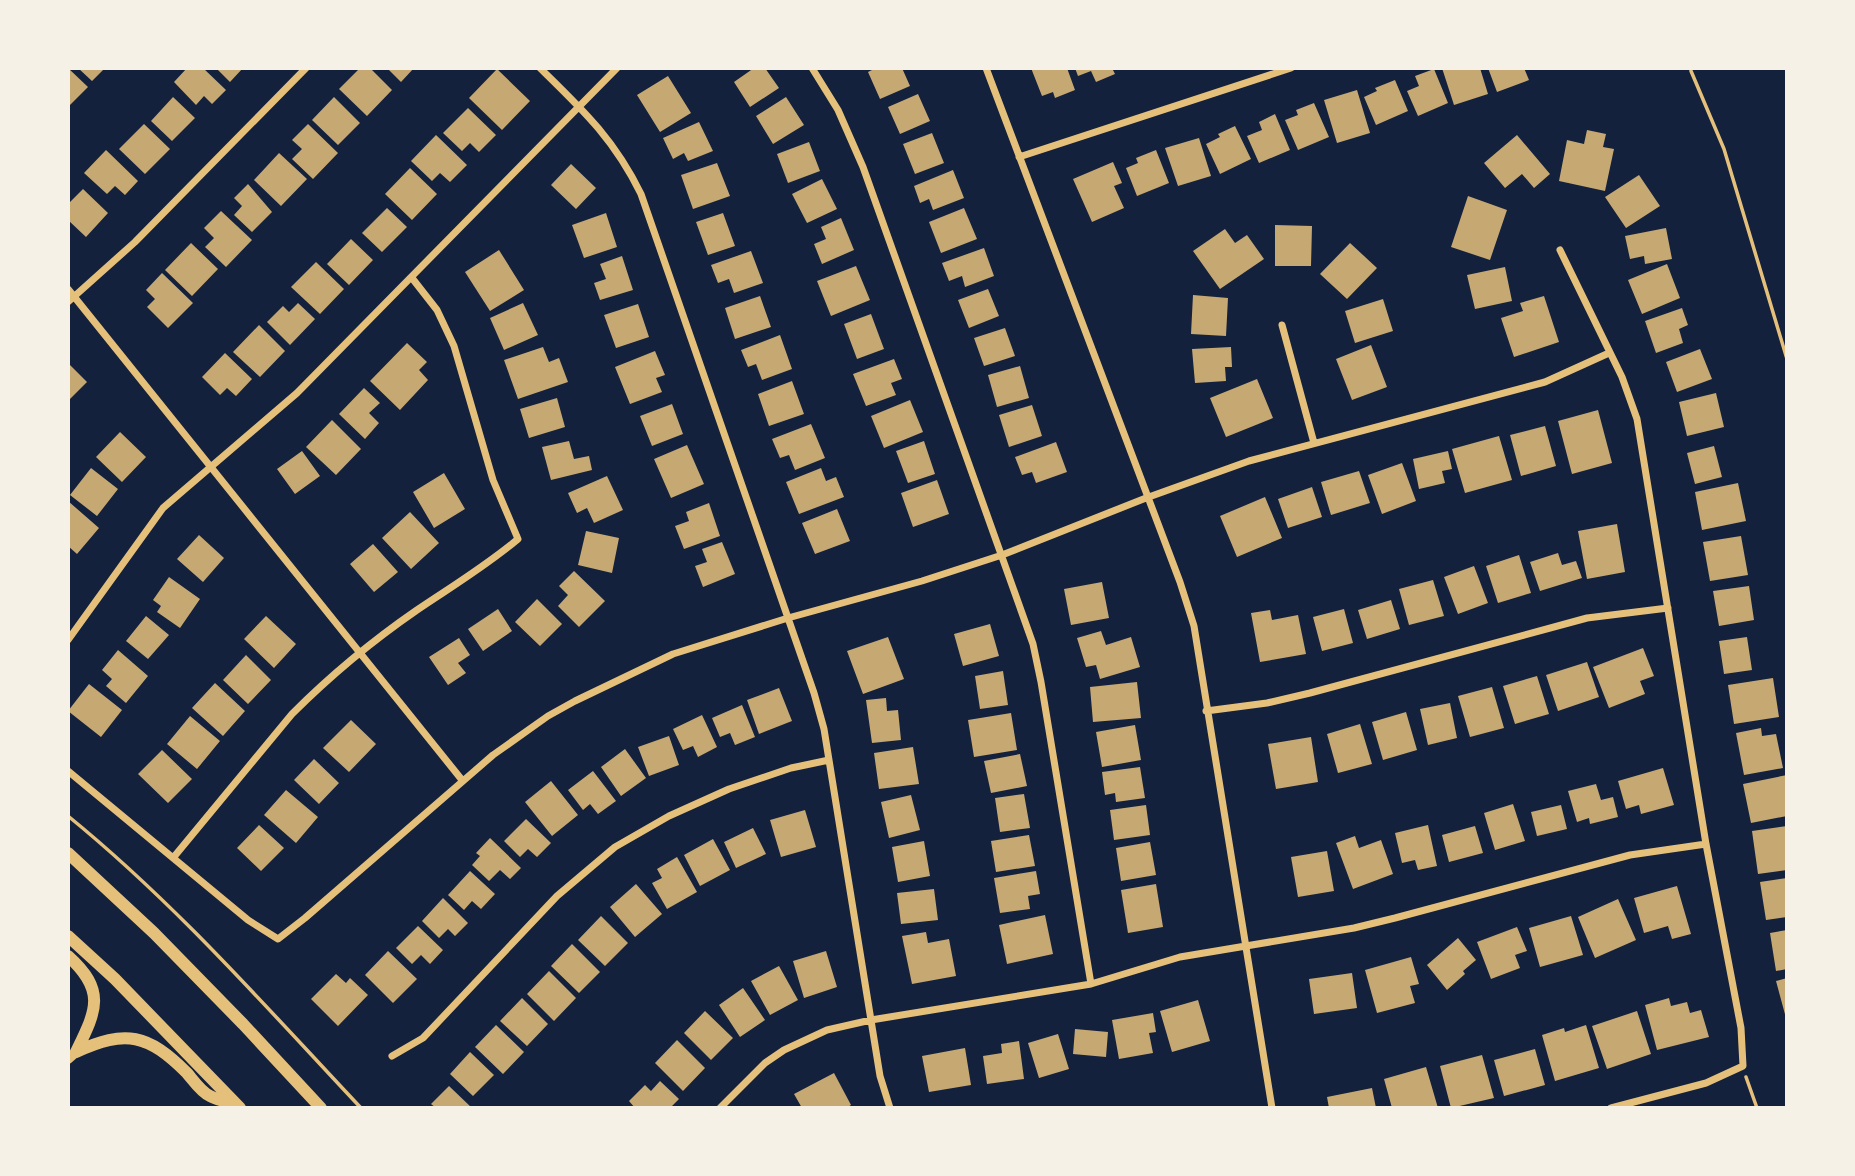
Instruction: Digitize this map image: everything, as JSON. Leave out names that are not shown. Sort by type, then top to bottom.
[{"type":"highway","points":[[68,853],[155,933],[321,1108]]},
{"type":"highway","points":[[68,936],[115,979],[239,1106]]},
{"type":"highway","points":[[68,956],[81,968],[89,981],[95,1010],[72,1056]]},
{"type":"highway","points":[[72,1056],[100,1041],[133,1038],[149,1042],[170,1056],[208,1096],[239,1106]]},
{"type":"street","points":[[68,302],[135,242],[306,68]]},
{"type":"street","points":[[540,68],[579,106],[623,158],[641,194],[788,618],[817,705],[829,760],[880,1076],[890,1108]]},
{"type":"street","points":[[68,640],[106,590],[152,521],[210,466],[250,436],[290,400],[617,68]]},
{"type":"street","points":[[812,68],[838,110],[863,167],[1038,663],[1091,984]]},
{"type":"street","points":[[986,68],[1194,626],[1272,1108]]},
{"type":"street","points":[[1019,157],[1291,68]]},
{"type":"street","points":[[1560,250],[1622,377],[1637,419],[1706,844],[1741,1028],[1743,1066],[1706,1083],[1611,1108]]},
{"type":"street","points":[[173,858],[292,714],[332,676],[415,611],[490,563],[518,538],[494,480],[454,346],[437,310],[412,278]]},
{"type":"street","points":[[68,289],[462,780]]},
{"type":"street","points":[[1282,325],[1314,443]]},
{"type":"street","points":[[68,771],[247,920],[278,939],[493,755],[548,716],[604,685],[673,654],[955,571],[1249,461],[1545,382],[1609,353]]},
{"type":"street","points":[[1206,711],[1267,703],[1310,693],[1587,618],[1668,608]]},
{"type":"street","points":[[392,1056],[423,1038],[557,896],[615,847],[669,816],[729,789],[791,768],[829,760]]},
{"type":"street","points":[[720,1108],[755,1073],[784,1050],[827,1030],[871,1020],[1091,984],[1180,957],[1395,918],[1630,855],[1706,844]]},
{"type":"path","points":[[1691,71],[1724,149],[1787,359]]},
{"type":"path","points":[[68,816],[109,849],[169,905],[361,1108]]},
{"type":"path","points":[[1743,1066],[1757,1108]]},
{"type":"building","points":[[68,68],[88,87],[68,107]]},
{"type":"building","points":[[78,68],[105,68],[92,81]]},
{"type":"building","points":[[187,68],[203,68],[226,90],[212,104],[204,96],[196,105],[174,82]]},
{"type":"building","points":[[216,68],[243,68],[230,82]]},
{"type":"building","points":[[360,68],[370,68],[392,90],[367,116],[339,89]]},
{"type":"building","points":[[387,68],[414,68],[401,82]]},
{"type":"building","points":[[754,68],[765,68],[779,88],[750,107],[734,82]]},
{"type":"building","points":[[876,68],[902,68],[910,86],[880,99],[868,72]]},
{"type":"building","points":[[1031,68],[1067,68],[1075,90],[1055,98],[1053,92],[1042,96]]},
{"type":"building","points":[[1075,68],[1112,68],[1115,74],[1096,82],[1091,71],[1078,76]]},
{"type":"building","points":[[1442,68],[1480,68],[1488,94],[1454,105]]},
{"type":"building","points":[[1488,68],[1524,68],[1529,80],[1497,92]]},
{"type":"building","points":[[497,69],[530,101],[502,130],[469,98]]},
{"type":"building","points":[[1434,69],[1448,103],[1418,116],[1407,91],[1419,86],[1415,76]]},
{"type":"building","points":[[668,76],[691,113],[660,132],[637,95]]},
{"type":"building","points":[[1395,80],[1408,111],[1376,125],[1364,97],[1377,91],[1375,88]]},
{"type":"building","points":[[1357,90],[1370,133],[1337,143],[1324,100]]},
{"type":"building","points":[[918,94],[930,121],[900,134],[888,107]]},
{"type":"building","points":[[173,97],[195,118],[172,141],[151,121]]},
{"type":"building","points":[[334,97],[360,123],[338,145],[312,120]]},
{"type":"building","points":[[786,97],[804,125],[773,144],[756,116]]},
{"type":"building","points":[[1314,103],[1329,137],[1298,150],[1285,120],[1298,115],[1296,110]]},
{"type":"building","points":[[468,108],[496,135],[479,152],[470,143],[462,151],[443,133]]},
{"type":"building","points":[[1275,114],[1290,150],[1259,163],[1247,136],[1262,130],[1259,122]]},
{"type":"building","points":[[699,122],[713,151],[688,161],[684,153],[673,159],[663,138]]},
{"type":"building","points":[[144,124],[170,149],[145,174],[119,149]]},
{"type":"building","points":[[308,124],[338,153],[313,179],[292,159],[302,149],[292,140]]},
{"type":"building","points":[[1235,126],[1251,159],[1220,174],[1206,144],[1220,137],[1218,134]]},
{"type":"building","points":[[1587,130],[1606,134],[1603,147],[1614,149],[1605,191],[1559,181],[1567,140],[1584,144]]},
{"type":"building","points":[[932,133],[944,163],[915,174],[903,144]]},
{"type":"building","points":[[436,135],[467,165],[450,182],[440,173],[432,181],[411,161]]},
{"type":"building","points":[[1517,135],[1550,174],[1534,188],[1522,174],[1505,188],[1484,163]]},
{"type":"building","points":[[1199,138],[1211,176],[1178,186],[1165,148]]},
{"type":"building","points":[[809,142],[820,171],[788,183],[777,154]]},
{"type":"building","points":[[106,150],[138,181],[125,195],[115,186],[107,194],[84,173]]},
{"type":"building","points":[[1156,150],[1169,183],[1137,196],[1126,168],[1138,163],[1136,158]]},
{"type":"building","points":[[279,153],[307,179],[281,206],[254,180]]},
{"type":"building","points":[[1113,162],[1122,183],[1114,186],[1124,208],[1092,222],[1073,179]]},
{"type":"building","points":[[717,163],[730,196],[693,209],[681,175]]},
{"type":"building","points":[[571,164],[596,188],[576,209],[551,185]]},
{"type":"building","points":[[410,168],[437,194],[412,220],[385,194]]},
{"type":"building","points":[[953,170],[964,198],[933,210],[929,199],[920,203],[914,186]]},
{"type":"building","points":[[1639,175],[1660,206],[1626,228],[1605,197]]},
{"type":"building","points":[[822,179],[837,209],[807,223],[792,194]]},
{"type":"building","points":[[248,184],[272,212],[252,232],[234,215],[242,206],[234,198]]},
{"type":"building","points":[[83,189],[108,213],[86,237],[68,220],[68,204]]},
{"type":"building","points":[[1468,196],[1507,210],[1490,260],[1451,247]]},
{"type":"building","points":[[387,208],[407,227],[382,252],[362,233]]},
{"type":"building","points":[[964,208],[977,239],[941,253],[929,222]]},
{"type":"building","points":[[221,211],[252,240],[226,267],[205,247],[214,238],[204,228]]},
{"type":"building","points":[[606,213],[617,247],[584,258],[572,225]]},
{"type":"building","points":[[723,213],[735,246],[708,255],[696,222]]},
{"type":"building","points":[[841,218],[854,250],[822,264],[814,244],[826,239],[821,227]]},
{"type":"building","points":[[1275,225],[1312,226],[1311,266],[1275,266]]},
{"type":"building","points":[[1666,228],[1672,259],[1645,264],[1644,256],[1630,259],[1625,236]]},
{"type":"building","points":[[1225,229],[1235,243],[1247,235],[1264,259],[1220,289],[1193,251]]},
{"type":"building","points":[[351,239],[373,260],[349,285],[327,264]]},
{"type":"building","points":[[191,243],[218,269],[192,296],[165,270]]},
{"type":"building","points":[[1350,243],[1377,268],[1347,299],[1320,274]]},
{"type":"building","points":[[984,248],[994,276],[965,287],[962,276],[949,281],[942,263]]},
{"type":"building","points":[[499,250],[524,290],[490,311],[465,272]]},
{"type":"building","points":[[751,251],[763,283],[734,293],[729,279],[718,283],[711,265]]},
{"type":"building","points":[[622,256],[633,290],[600,300],[594,283],[606,279],[600,264]]},
{"type":"building","points":[[316,262],[344,289],[320,314],[291,287]]},
{"type":"building","points":[[1667,264],[1680,298],[1642,314],[1628,280]]},
{"type":"building","points":[[856,266],[870,300],[831,316],[817,281]]},
{"type":"building","points":[[1505,267],[1512,301],[1475,309],[1467,275]]},
{"type":"building","points":[[162,273],[193,303],[168,328],[147,307],[155,299],[146,290]]},
{"type":"building","points":[[988,289],[999,316],[969,328],[958,300]]},
{"type":"building","points":[[1193,295],[1228,298],[1226,336],[1191,334]]},
{"type":"building","points":[[760,296],[771,327],[735,339],[725,308]]},
{"type":"building","points":[[1544,296],[1559,342],[1514,357],[1501,318],[1523,311],[1520,303]]},
{"type":"building","points":[[1383,299],[1393,331],[1355,343],[1345,311]]},
{"type":"building","points":[[298,303],[315,319],[290,345],[267,322],[283,306],[289,312]]},
{"type":"building","points":[[523,303],[538,335],[504,350],[490,318]]},
{"type":"building","points":[[638,304],[649,337],[616,348],[604,315]]},
{"type":"building","points":[[1682,308],[1688,325],[1679,329],[1683,343],[1656,353],[1645,321]]},
{"type":"building","points":[[871,314],[884,349],[857,359],[844,324]]},
{"type":"building","points":[[259,325],[285,351],[260,377],[233,352]]},
{"type":"building","points":[[1005,328],[1015,356],[984,366],[974,338]]},
{"type":"building","points":[[780,335],[792,369],[762,380],[756,364],[748,367],[741,350]]},
{"type":"building","points":[[407,343],[427,362],[419,370],[428,380],[400,410],[370,381]]},
{"type":"building","points":[[1371,345],[1387,387],[1352,400],[1336,359]]},
{"type":"building","points":[[543,347],[549,362],[559,358],[568,382],[518,399],[504,360]]},
{"type":"building","points":[[1231,347],[1232,367],[1225,367],[1226,381],[1195,383],[1192,349]]},
{"type":"building","points":[[1700,349],[1712,379],[1677,392],[1666,362]]},
{"type":"building","points":[[655,351],[665,375],[656,378],[662,392],[630,404],[615,367]]},
{"type":"building","points":[[225,353],[252,379],[236,396],[227,388],[220,395],[202,377]]},
{"type":"building","points":[[894,359],[902,379],[891,383],[896,395],[866,406],[853,374]]},
{"type":"building","points":[[68,363],[87,382],[68,401]]},
{"type":"building","points":[[1020,366],[1029,398],[997,407],[988,375]]},
{"type":"building","points":[[1257,379],[1273,418],[1226,437],[1210,398]]},
{"type":"building","points":[[792,381],[804,414],[769,426],[758,394]]},
{"type":"building","points":[[364,388],[380,403],[369,413],[379,423],[365,439],[339,414]]},
{"type":"building","points":[[1716,393],[1724,427],[1687,436],[1679,402]]},
{"type":"building","points":[[557,398],[565,427],[529,438],[520,409]]},
{"type":"building","points":[[910,400],[923,432],[884,448],[871,416]]},
{"type":"building","points":[[672,404],[683,434],[652,446],[640,416]]},
{"type":"building","points":[[1032,405],[1042,436],[1009,447],[999,415]]},
{"type":"building","points":[[1598,410],[1612,463],[1572,474],[1558,421]]},
{"type":"building","points":[[332,420],[361,449],[336,475],[306,447]]},
{"type":"building","points":[[811,424],[825,458],[795,470],[789,455],[780,458],[772,439]]},
{"type":"building","points":[[1545,426],[1556,466],[1521,476],[1510,435]]},
{"type":"building","points":[[120,432],[146,457],[122,482],[96,457]]},
{"type":"building","points":[[1499,436],[1512,480],[1465,493],[1452,449]]},
{"type":"building","points":[[569,441],[574,459],[589,456],[592,470],[551,480],[542,447]]},
{"type":"building","points":[[924,441],[935,474],[908,483],[896,451]]},
{"type":"building","points":[[1056,442],[1067,472],[1036,483],[1032,472],[1022,475],[1015,457]]},
{"type":"building","points":[[687,445],[704,484],[671,498],[654,459]]},
{"type":"building","points":[[1714,446],[1722,477],[1695,484],[1687,453]]},
{"type":"building","points":[[302,451],[320,476],[295,494],[277,469]]},
{"type":"building","points":[[1448,451],[1452,469],[1442,471],[1445,483],[1419,489],[1413,459]]},
{"type":"building","points":[[1402,463],[1416,501],[1382,514],[1368,475]]},
{"type":"building","points":[[91,468],[118,489],[97,516],[70,495]]},
{"type":"building","points":[[821,468],[826,481],[836,477],[844,497],[799,514],[786,482]]},
{"type":"building","points":[[1359,471],[1370,503],[1331,515],[1321,482]]},
{"type":"building","points":[[444,473],[465,509],[434,528],[413,492]]},
{"type":"building","points":[[607,476],[623,510],[594,523],[587,508],[577,513],[568,493]]},
{"type":"building","points":[[937,480],[949,514],[913,527],[901,493]]},
{"type":"building","points":[[1738,483],[1746,521],[1702,530],[1695,492]]},
{"type":"building","points":[[1312,487],[1322,517],[1288,528],[1278,499]]},
{"type":"building","points":[[1265,497],[1282,538],[1237,557],[1220,516]]},
{"type":"building","points":[[68,501],[99,528],[77,554],[68,546]]},
{"type":"building","points":[[709,503],[720,536],[684,549],[675,526],[689,521],[686,512]]},
{"type":"building","points":[[837,509],[850,541],[815,554],[802,523]]},
{"type":"building","points":[[410,512],[439,543],[411,569],[382,538]]},
{"type":"building","points":[[1617,524],[1625,572],[1587,579],[1578,531]]},
{"type":"building","points":[[586,531],[619,538],[612,573],[578,565]]},
{"type":"building","points":[[199,535],[224,558],[203,582],[177,559]]},
{"type":"building","points":[[1741,536],[1748,575],[1710,581],[1703,542]]},
{"type":"building","points":[[722,542],[735,574],[703,587],[695,566],[707,562],[702,549]]},
{"type":"building","points":[[373,544],[398,572],[374,592],[350,564]]},
{"type":"building","points":[[1558,553],[1562,565],[1576,561],[1582,578],[1540,591],[1530,562]]},
{"type":"building","points":[[1519,555],[1531,593],[1498,603],[1486,566]]},
{"type":"building","points":[[1474,566],[1488,603],[1458,614],[1444,577]]},
{"type":"building","points":[[574,571],[605,601],[579,627],[558,606],[568,595],[559,586]]},
{"type":"building","points":[[169,577],[200,599],[180,628],[157,612],[161,606],[153,600]]},
{"type":"building","points":[[1433,580],[1444,616],[1409,625],[1399,589]]},
{"type":"building","points":[[1102,582],[1109,618],[1071,625],[1064,589]]},
{"type":"building","points":[[1749,586],[1754,620],[1719,626],[1713,591]]},
{"type":"building","points":[[537,599],[562,624],[540,646],[515,622]]},
{"type":"building","points":[[1391,600],[1400,629],[1367,639],[1358,610]]},
{"type":"building","points":[[498,609],[512,631],[483,651],[468,629]]},
{"type":"building","points":[[1344,609],[1353,643],[1322,651],[1313,617]]},
{"type":"building","points":[[1270,610],[1272,620],[1298,615],[1306,654],[1260,662],[1251,613]]},
{"type":"building","points":[[146,616],[169,635],[148,659],[126,641]]},
{"type":"building","points":[[266,616],[296,644],[274,668],[244,639]]},
{"type":"building","points":[[990,624],[999,656],[963,666],[954,634]]},
{"type":"building","points":[[1101,631],[1106,645],[1131,637],[1140,667],[1100,679],[1096,665],[1086,667],[1077,638]]},
{"type":"building","points":[[888,637],[904,679],[863,694],[847,651]]},
{"type":"building","points":[[1747,637],[1752,670],[1724,674],[1719,641]]},
{"type":"building","points":[[459,638],[470,655],[458,663],[466,673],[448,685],[429,657]]},
{"type":"building","points":[[1643,648],[1654,676],[1640,681],[1645,694],[1609,708],[1593,667]]},
{"type":"building","points":[[118,650],[148,676],[126,703],[106,686],[112,679],[102,670]]},
{"type":"building","points":[[246,655],[271,680],[248,704],[223,680]]},
{"type":"building","points":[[1587,662],[1599,697],[1558,711],[1546,675]]},
{"type":"building","points":[[1003,671],[1008,705],[980,709],[975,676]]},
{"type":"building","points":[[1537,676],[1549,714],[1515,724],[1503,686]]},
{"type":"building","points":[[1773,678],[1779,717],[1734,724],[1728,685]]},
{"type":"building","points":[[1137,682],[1141,718],[1093,722],[1090,687]]},
{"type":"building","points":[[215,683],[245,711],[223,736],[192,708]]},
{"type":"building","points":[[89,684],[122,710],[101,737],[68,711]]},
{"type":"building","points":[[1492,687],[1504,728],[1470,737],[1458,696]]},
{"type":"building","points":[[779,688],[792,721],[759,734],[747,700]]},
{"type":"building","points":[[886,698],[887,711],[898,710],[901,740],[872,743],[866,700]]},
{"type":"building","points":[[1450,703],[1457,738],[1428,745],[1420,709]]},
{"type":"building","points":[[742,705],[755,737],[735,745],[730,733],[720,737],[712,718]]},
{"type":"building","points":[[1406,712],[1417,750],[1383,760],[1372,722]]},
{"type":"building","points":[[1011,713],[1017,750],[974,757],[968,720]]},
{"type":"building","points":[[702,715],[717,747],[698,757],[693,746],[683,750],[673,729]]},
{"type":"building","points":[[190,716],[220,741],[197,769],[167,744]]},
{"type":"building","points":[[351,720],[376,744],[349,772],[323,748]]},
{"type":"building","points":[[1360,724],[1372,764],[1338,773],[1327,734]]},
{"type":"building","points":[[1135,725],[1141,760],[1102,767],[1096,732]]},
{"type":"building","points":[[1761,728],[1762,736],[1776,734],[1783,768],[1744,775],[1736,733]]},
{"type":"building","points":[[669,736],[679,765],[649,776],[638,747]]},
{"type":"building","points":[[1311,737],[1318,782],[1276,789],[1268,744]]},
{"type":"building","points":[[913,747],[919,784],[879,789],[874,753]]},
{"type":"building","points":[[625,749],[646,778],[621,796],[601,767]]},
{"type":"building","points":[[162,750],[192,779],[168,803],[138,774]]},
{"type":"building","points":[[1020,754],[1027,786],[991,793],[984,761]]},
{"type":"building","points":[[314,759],[339,783],[319,804],[294,780]]},
{"type":"building","points":[[1140,767],[1145,798],[1116,802],[1115,793],[1105,795],[1102,772]]},
{"type":"building","points":[[1663,768],[1674,805],[1641,814],[1639,805],[1626,809],[1618,781]]},
{"type":"building","points":[[593,771],[616,801],[598,814],[590,804],[583,810],[568,790]]},
{"type":"building","points":[[1787,775],[1787,816],[1751,823],[1743,784]]},
{"type":"building","points":[[551,781],[578,815],[552,836],[525,802]]},
{"type":"building","points":[[1596,784],[1601,800],[1613,797],[1618,817],[1590,824],[1589,818],[1577,822],[1568,791]]},
{"type":"building","points":[[286,790],[318,817],[296,843],[264,815]]},
{"type":"building","points":[[1024,794],[1030,828],[1000,832],[995,798]]},
{"type":"building","points":[[911,795],[920,830],[889,838],[881,802]]},
{"type":"building","points":[[1513,804],[1525,841],[1495,850],[1484,813]]},
{"type":"building","points":[[1146,805],[1150,835],[1114,840],[1110,810]]},
{"type":"building","points":[[1561,805],[1567,829],[1537,836],[1531,812]]},
{"type":"building","points":[[805,810],[816,847],[781,857],[770,820]]},
{"type":"building","points":[[526,819],[551,843],[537,857],[528,849],[520,857],[504,841]]},
{"type":"building","points":[[259,825],[284,848],[261,871],[237,848]]},
{"type":"building","points":[[1428,825],[1437,866],[1418,870],[1415,860],[1402,863],[1395,833]]},
{"type":"building","points":[[1475,826],[1483,853],[1449,862],[1442,835]]},
{"type":"building","points":[[1787,826],[1787,870],[1758,874],[1752,831]]},
{"type":"building","points":[[753,828],[766,854],[736,868],[724,842]]},
{"type":"building","points":[[1029,835],[1035,866],[996,872],[991,841]]},
{"type":"building","points":[[1355,836],[1359,848],[1381,840],[1393,874],[1353,889],[1336,843]]},
{"type":"building","points":[[490,838],[521,868],[510,879],[500,870],[489,881],[472,865],[480,856],[476,853]]},
{"type":"building","points":[[713,839],[730,870],[700,886],[684,855]]},
{"type":"building","points":[[924,841],[930,876],[898,882],[892,847]]},
{"type":"building","points":[[1150,842],[1156,875],[1121,881],[1116,848]]},
{"type":"building","points":[[1327,851],[1334,891],[1298,897],[1291,857]]},
{"type":"building","points":[[677,857],[697,892],[667,909],[652,883],[662,878],[657,869]]},
{"type":"building","points":[[470,871],[495,894],[481,909],[472,901],[464,910],[448,895]]},
{"type":"building","points":[[1036,871],[1040,894],[1028,896],[1030,909],[1000,913],[994,878]]},
{"type":"building","points":[[1787,878],[1787,917],[1766,920],[1760,882]]},
{"type":"building","points":[[636,884],[662,914],[635,937],[610,907]]},
{"type":"building","points":[[1156,884],[1163,927],[1128,933],[1121,890]]},
{"type":"building","points":[[1677,886],[1691,934],[1672,939],[1668,926],[1644,933],[1634,898]]},
{"type":"building","points":[[934,889],[938,920],[901,924],[897,893]]},
{"type":"building","points":[[443,898],[468,923],[455,936],[448,929],[439,938],[422,921]]},
{"type":"building","points":[[1618,899],[1636,940],[1595,958],[1578,917]]},
{"type":"building","points":[[1045,915],[1053,954],[1007,964],[999,925]]},
{"type":"building","points":[[601,916],[628,943],[605,966],[578,940]]},
{"type":"building","points":[[1571,916],[1583,955],[1540,967],[1529,928]]},
{"type":"building","points":[[418,926],[443,950],[430,964],[421,955],[412,964],[396,948]]},
{"type":"building","points":[[1517,927],[1527,951],[1515,955],[1520,968],[1491,979],[1477,942]]},
{"type":"building","points":[[1787,930],[1787,969],[1776,971],[1770,933]]},
{"type":"building","points":[[926,932],[928,943],[949,939],[956,976],[912,984],[902,936]]},
{"type":"building","points":[[1458,938],[1476,960],[1447,990],[1427,965]]},
{"type":"building","points":[[572,944],[600,972],[579,993],[551,966]]},
{"type":"building","points":[[388,951],[417,979],[393,1003],[365,975]]},
{"type":"building","points":[[826,951],[837,987],[804,998],[793,961]]},
{"type":"building","points":[[1411,957],[1419,984],[1410,986],[1415,1003],[1377,1013],[1365,970]]},
{"type":"building","points":[[779,966],[798,1000],[770,1015],[751,981]]},
{"type":"building","points":[[549,971],[576,998],[554,1021],[527,994]]},
{"type":"building","points":[[1352,973],[1357,1008],[1314,1014],[1309,979]]},
{"type":"building","points":[[336,974],[346,983],[350,978],[368,995],[338,1026],[311,999]]},
{"type":"building","points":[[1787,978],[1787,1018],[1786,1018],[1776,981]]},
{"type":"building","points":[[743,988],[765,1020],[740,1037],[719,1005]]},
{"type":"building","points":[[522,998],[548,1024],[527,1046],[500,1021]]},
{"type":"building","points":[[1669,998],[1671,1006],[1687,1002],[1690,1013],[1701,1010],[1709,1037],[1657,1050],[1645,1005]]},
{"type":"building","points":[[1198,1000],[1210,1041],[1172,1052],[1160,1011]]},
{"type":"building","points":[[705,1011],[733,1038],[711,1060],[684,1033]]},
{"type":"building","points":[[1637,1011],[1651,1054],[1607,1069],[1592,1026]]},
{"type":"building","points":[[1153,1013],[1156,1032],[1149,1033],[1153,1053],[1119,1059],[1112,1020]]},
{"type":"building","points":[[496,1025],[524,1052],[503,1074],[475,1047]]},
{"type":"building","points":[[1586,1025],[1599,1068],[1555,1081],[1542,1035],[1564,1028],[1565,1032]]},
{"type":"building","points":[[1075,1029],[1108,1032],[1106,1057],[1073,1054]]},
{"type":"building","points":[[1058,1034],[1069,1069],[1039,1078],[1028,1043]]},
{"type":"building","points":[[677,1040],[705,1068],[683,1091],[655,1063]]},
{"type":"building","points":[[1019,1041],[1024,1079],[987,1084],[983,1056],[1002,1053],[1001,1044]]},
{"type":"building","points":[[965,1048],[971,1085],[929,1092],[922,1056]]},
{"type":"building","points":[[1535,1049],[1545,1085],[1504,1096],[1494,1060]]},
{"type":"building","points":[[470,1052],[494,1075],[473,1096],[450,1074]]},
{"type":"building","points":[[1482,1055],[1494,1098],[1451,1108],[1440,1066]]},
{"type":"building","points":[[1426,1067],[1438,1108],[1392,1108],[1384,1079]]},
{"type":"building","points":[[834,1073],[851,1105],[846,1108],[802,1108],[794,1094]]},
{"type":"building","points":[[660,1081],[679,1099],[670,1108],[635,1108],[629,1101],[645,1085],[651,1091]]},
{"type":"building","points":[[449,1086],[472,1108],[436,1108],[431,1104]]},
{"type":"building","points":[[1372,1088],[1376,1108],[1329,1108],[1327,1097]]}]
